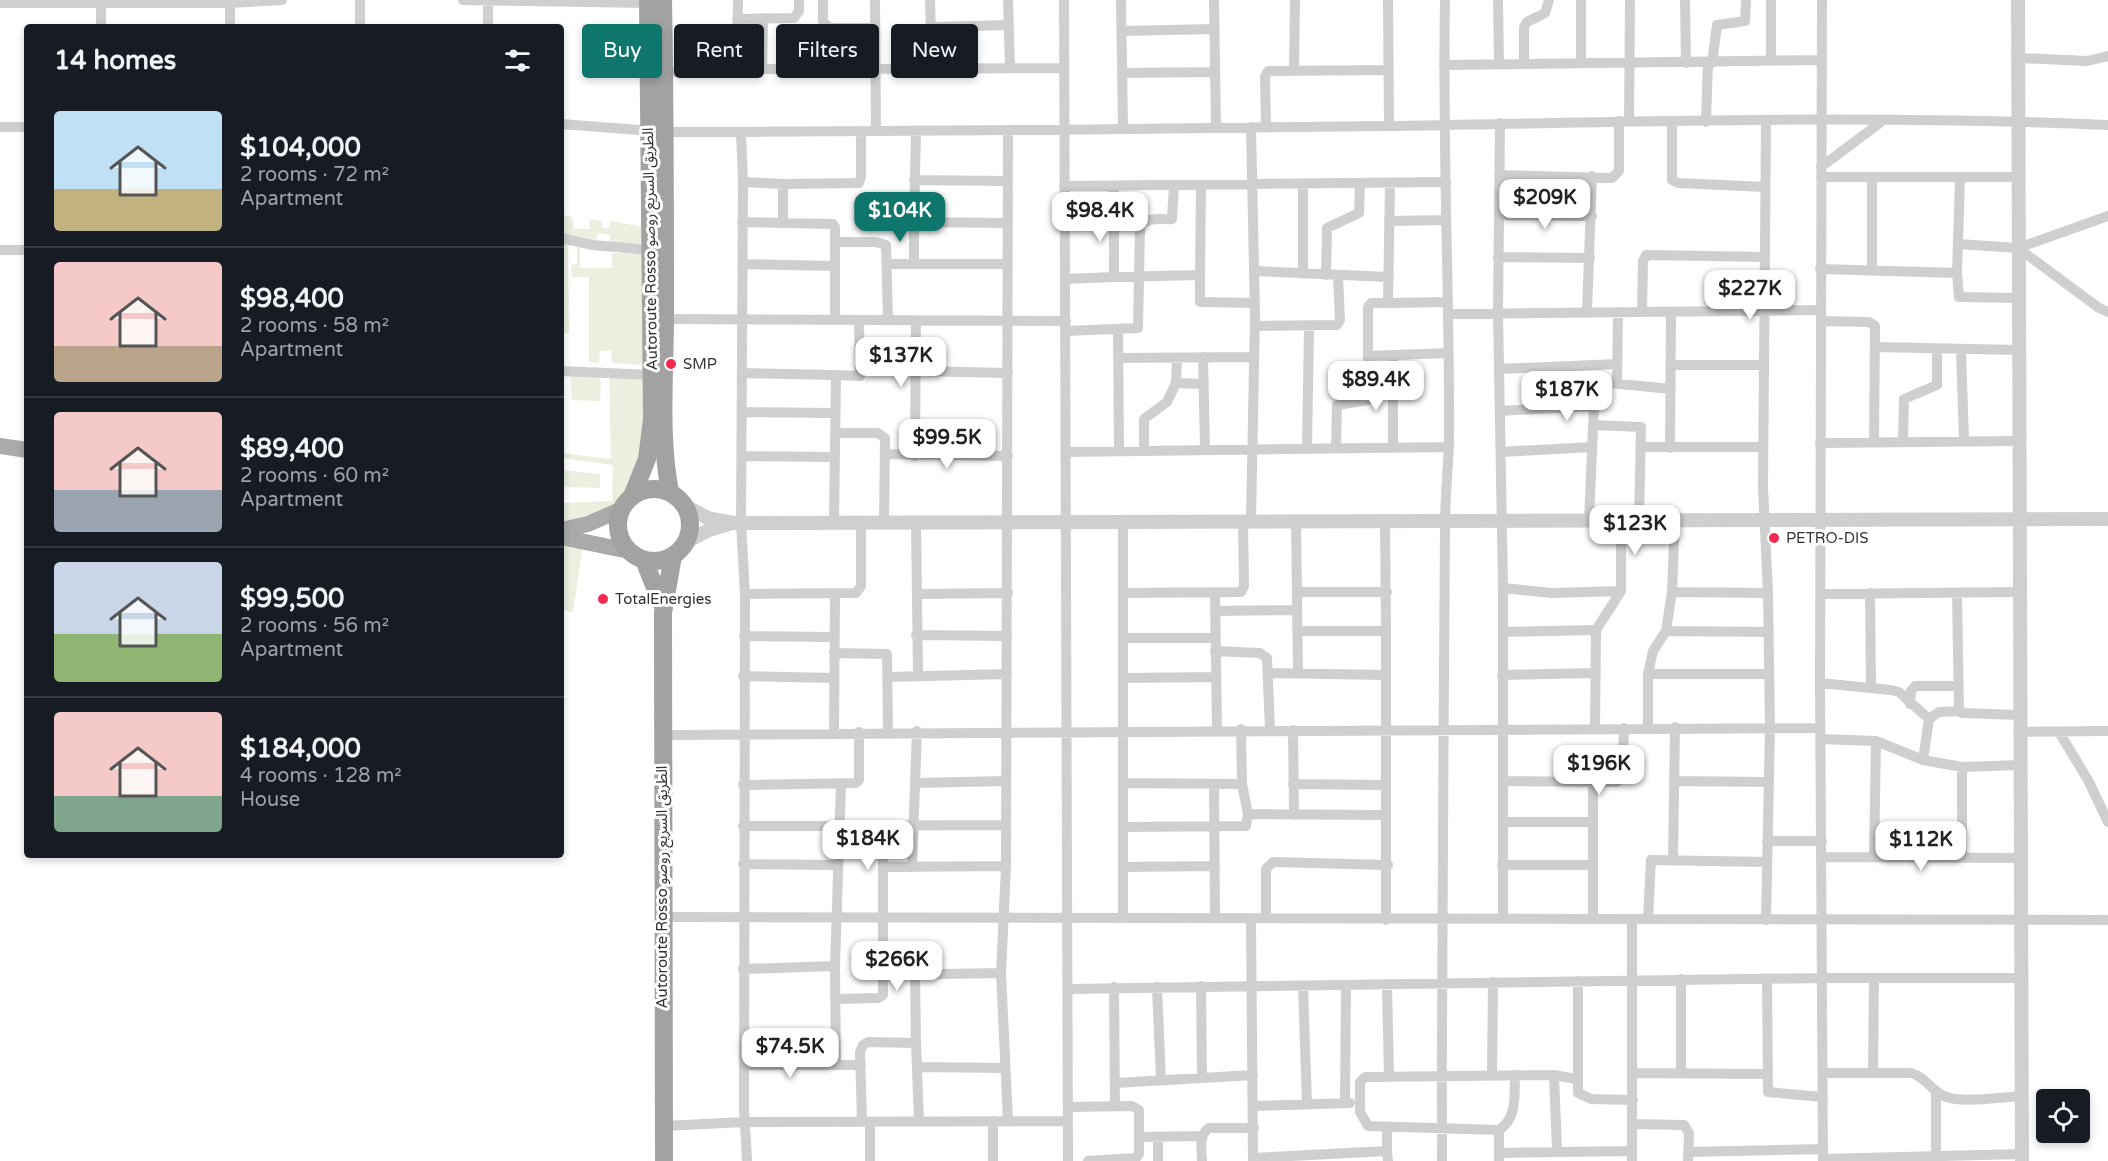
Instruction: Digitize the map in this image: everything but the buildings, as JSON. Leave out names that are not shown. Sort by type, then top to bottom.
[{"type":"highway","name":"Autoroute Rosso الطريق السريع روصو","points":[[633,495],[645,467],[649,445],[652,375],[649,250],[657,131],[664,72],[653,1]]},
{"type":"highway","name":"Autoroute Rosso الطريق السريع روصو","points":[[653,1],[665,320],[664,459],[670,492]]},
{"type":"highway","points":[[649,489],[670,492],[685,506],[690,521],[686,542],[673,556],[659,561],[637,556],[618,532],[620,510],[633,495],[649,489]]},
{"type":"highway","name":"Autoroute Rosso الطريق السريع روصو","points":[[637,556],[659,593],[663,613]]},
{"type":"highway","name":"Autoroute Rosso الطريق السريع روصو","points":[[664,1161],[663,613],[673,556]]},
{"type":"main road","points":[[0,446],[24,450]]},
{"type":"main road","points":[[564,529],[588,524],[620,510]]},
{"type":"main road","points":[[564,538],[637,556]]},
{"type":"street","points":[[0,3],[282,0]]},
{"type":"street","points":[[360,0],[360,24]]},
{"type":"street","points":[[464,0],[653,1]]},
{"type":"street","points":[[488,0],[488,24]]},
{"type":"street","points":[[737,24],[738,0]]},
{"type":"street","points":[[737,19],[794,18],[799,11],[799,0]]},
{"type":"street","points":[[823,0],[823,21],[826,24]]},
{"type":"street","points":[[875,0],[875,24]]},
{"type":"street","points":[[930,0],[930,24]]},
{"type":"street","points":[[1008,0],[1010,68]]},
{"type":"street","points":[[1064,0],[1069,918],[1068,1161]]},
{"type":"street","points":[[1121,0],[1123,129]]},
{"type":"street","points":[[1214,0],[1213,72],[1216,128]]},
{"type":"street","points":[[1294,71],[1295,0]]},
{"type":"street","points":[[1388,0],[1389,126]]},
{"type":"street","points":[[1442,1161],[1441,920],[1445,729],[1445,521],[1449,447],[1444,124],[1445,0]]},
{"type":"street","points":[[1498,0],[1499,64]]},
{"type":"street","points":[[1524,64],[1524,27],[1527,22],[1545,13],[1550,0]]},
{"type":"street","points":[[1581,0],[1581,63]]},
{"type":"street","points":[[1499,175],[1612,178],[1617,175],[1631,64],[1630,0]]},
{"type":"street","points":[[1685,0],[1686,63]]},
{"type":"street","points":[[1706,122],[1710,62],[1717,26],[1745,21],[1746,0]]},
{"type":"street","points":[[1771,0],[1771,61]]},
{"type":"street","points":[[1822,0],[1820,733],[1823,1156]]},
{"type":"street","points":[[1632,1124],[1683,1125],[1689,1133],[1689,1156],[2022,1158],[2018,519],[2019,0]]},
{"type":"street","points":[[230,1],[230,24]]},
{"type":"street","points":[[101,2],[101,24]]},
{"type":"street","points":[[763,18],[763,24]]},
{"type":"street","points":[[978,26],[1009,25]]},
{"type":"street","points":[[1122,31],[1214,29]]},
{"type":"street","points":[[2018,58],[2087,61],[2108,56]]},
{"type":"street","points":[[1444,65],[1821,60]]},
{"type":"street","points":[[978,68],[1064,68]]},
{"type":"street","points":[[1266,127],[1266,73],[1388,70]]},
{"type":"street","points":[[664,72],[674,72]]},
{"type":"street","points":[[1122,73],[1213,72]]},
{"type":"street","points":[[876,78],[876,131]]},
{"type":"street","points":[[564,124],[657,131],[741,132],[1251,128],[1624,121],[2018,121],[2108,125]]},
{"type":"street","points":[[1672,122],[1672,180],[1678,183],[1765,187]]},
{"type":"street","points":[[1766,122],[1762,447],[1768,593],[1770,728],[1766,920]]},
{"type":"street","points":[[1821,172],[1882,122]]},
{"type":"street","points":[[1500,123],[1498,312],[1503,588],[1503,919]]},
{"type":"street","points":[[0,127],[24,127]]},
{"type":"street","points":[[1123,592],[1237,593],[1243,590],[1255,326],[1251,128]]},
{"type":"street","points":[[914,264],[916,130]]},
{"type":"street","points":[[1008,130],[1006,905],[1002,919],[1001,973],[1008,1121]]},
{"type":"street","points":[[743,182],[859,183],[861,131]]},
{"type":"street","points":[[741,132],[743,182],[742,456],[738,523],[745,594],[742,732],[744,1065],[747,1161]]},
{"type":"street","points":[[1821,172],[1872,177],[1960,179],[2018,177]]},
{"type":"street","points":[[1587,312],[1593,176]]},
{"type":"street","points":[[1872,177],[1872,270]]},
{"type":"street","points":[[1960,179],[1957,273],[1959,297],[2019,298]]},
{"type":"street","points":[[914,180],[1008,181]]},
{"type":"street","points":[[1064,186],[1446,182]]},
{"type":"street","points":[[1255,326],[1331,327],[1337,325],[1340,320],[1327,228],[1359,213],[1360,183]]},
{"type":"street","points":[[1388,303],[1390,183]]},
{"type":"street","points":[[783,184],[783,222]]},
{"type":"street","points":[[1303,184],[1303,274]]},
{"type":"street","points":[[665,320],[1008,321],[1118,330],[1134,329],[1140,326],[1142,224],[1151,219],[1172,219],[1174,185]]},
{"type":"street","points":[[1201,185],[1200,302],[1255,303]]},
{"type":"street","points":[[1114,186],[1114,278]]},
{"type":"street","points":[[1499,215],[1592,216]]},
{"type":"street","points":[[1958,244],[2018,248],[2108,216]]},
{"type":"street","points":[[1389,221],[1446,220]]},
{"type":"street","points":[[742,222],[833,224],[835,320]]},
{"type":"street","points":[[914,222],[1007,223]]},
{"type":"street","points":[[564,239],[593,245],[649,250]]},
{"type":"street","points":[[835,242],[882,243],[888,249],[888,320]]},
{"type":"street","points":[[2018,248],[2099,308],[2108,312]]},
{"type":"street","points":[[0,250],[24,250]]},
{"type":"street","points":[[1642,312],[1643,261],[1646,255],[1765,258]]},
{"type":"street","points":[[1498,257],[1590,258]]},
{"type":"street","points":[[742,264],[835,266]]},
{"type":"street","points":[[888,264],[1008,264]]},
{"type":"street","points":[[1820,269],[1957,273]]},
{"type":"street","points":[[1255,272],[1389,277]]},
{"type":"street","points":[[1065,279],[1200,275]]},
{"type":"street","points":[[1336,448],[1337,405],[1368,400],[1368,307],[1371,303],[1448,302]]},
{"type":"street","points":[[1448,314],[1764,311],[1872,322],[1875,326],[1874,442]]},
{"type":"street","points":[[1617,384],[1618,312]]},
{"type":"street","points":[[1670,448],[1671,313]]},
{"type":"street","points":[[742,373],[860,376],[859,320]]},
{"type":"street","points":[[915,456],[916,320]]},
{"type":"street","points":[[1307,449],[1310,327]]},
{"type":"street","points":[[1118,330],[1119,451]]},
{"type":"street","points":[[1875,347],[2019,350]]},
{"type":"street","points":[[1903,441],[1904,399],[1937,385],[1937,349]]},
{"type":"street","points":[[1961,350],[1964,441]]},
{"type":"street","points":[[1368,357],[1448,353]]},
{"type":"street","points":[[1393,356],[1393,447]]},
{"type":"street","points":[[1203,357],[1205,450]]},
{"type":"street","points":[[1118,358],[1254,357]]},
{"type":"street","points":[[1144,451],[1144,419],[1167,402],[1176,383],[1177,358]]},
{"type":"street","points":[[1500,369],[1617,364]]},
{"type":"street","points":[[1672,365],[1763,365]]},
{"type":"street","points":[[564,371],[652,375]]},
{"type":"street","points":[[916,371],[1008,373]]},
{"type":"street","points":[[834,523],[836,375]]},
{"type":"street","points":[[1176,383],[1204,384]]},
{"type":"street","points":[[1589,520],[1597,384],[1671,389]]},
{"type":"street","points":[[1500,411],[1594,406]]},
{"type":"street","points":[[742,412],[835,413]]},
{"type":"street","points":[[1593,425],[1639,426],[1642,447],[1639,520]]},
{"type":"street","points":[[835,433],[883,434],[886,454],[884,522]]},
{"type":"street","points":[[1820,443],[2018,441]]},
{"type":"street","points":[[1066,452],[1449,447]]},
{"type":"street","points":[[1501,452],[1592,447]]},
{"type":"street","points":[[1642,447],[1762,447]]},
{"type":"street","points":[[886,454],[1008,456]]},
{"type":"street","points":[[742,456],[835,457]]},
{"type":"street","points":[[685,506],[708,518],[738,523],[2108,519]]},
{"type":"street","points":[[1595,728],[1596,630],[1621,591],[1621,520]]},
{"type":"street","points":[[1648,728],[1648,674],[1653,651],[1666,631],[1672,592],[1675,520]]},
{"type":"street","points":[[1296,521],[1298,673]]},
{"type":"street","points":[[1385,521],[1388,865],[1386,920]]},
{"type":"street","points":[[745,594],[835,594],[860,591],[861,522]]},
{"type":"street","points":[[916,522],[918,676]]},
{"type":"street","points":[[1123,522],[1123,918]]},
{"type":"street","points":[[686,542],[709,530],[738,523]]},
{"type":"street","points":[[1503,588],[1551,593],[1621,591]]},
{"type":"street","points":[[1297,592],[1387,592]]},
{"type":"street","points":[[1672,592],[1768,593]]},
{"type":"street","points":[[1821,594],[2019,592]]},
{"type":"street","points":[[916,594],[1008,593]]},
{"type":"street","points":[[1215,593],[1217,730]]},
{"type":"street","points":[[1870,593],[1871,686]]},
{"type":"street","points":[[1957,593],[1959,711]]},
{"type":"street","points":[[834,732],[835,594]]},
{"type":"street","points":[[1215,611],[1297,610]]},
{"type":"street","points":[[1503,632],[1596,630]]},
{"type":"street","points":[[1297,631],[1386,631]]},
{"type":"street","points":[[1666,631],[1769,632]]},
{"type":"street","points":[[916,634],[1008,636]]},
{"type":"street","points":[[744,636],[834,637]]},
{"type":"street","points":[[1123,638],[1216,638]]},
{"type":"street","points":[[1215,651],[1260,653],[1267,658],[1270,730]]},
{"type":"street","points":[[834,653],[883,652],[889,657],[888,732]]},
{"type":"street","points":[[1268,673],[1386,675]]},
{"type":"street","points":[[1502,675],[1595,673]]},
{"type":"street","points":[[889,676],[1007,674]]},
{"type":"street","points":[[1648,674],[1769,674]]},
{"type":"street","points":[[743,676],[834,678]]},
{"type":"street","points":[[1123,678],[1216,677]]},
{"type":"street","points":[[1820,683],[1871,686],[1899,692],[1929,719]]},
{"type":"street","points":[[1910,704],[1911,691],[1915,686],[1957,686]]},
{"type":"street","points":[[1923,760],[1929,719],[1940,712],[2019,715]]},
{"type":"street","points":[[1673,860],[1675,727]]},
{"type":"street","points":[[1503,781],[1617,782],[1622,777],[1624,728]]},
{"type":"street","points":[[663,735],[742,732],[1770,728],[1876,741],[1923,760],[1962,767],[2020,765]]},
{"type":"street","points":[[1123,827],[1245,826],[1248,823],[1248,814],[1242,784],[1241,729]]},
{"type":"street","points":[[1293,730],[1294,815]]},
{"type":"street","points":[[912,867],[917,731]]},
{"type":"street","points":[[2019,732],[2108,731]]},
{"type":"street","points":[[743,785],[856,783],[859,780],[859,732]]},
{"type":"street","points":[[2059,732],[2103,802],[2108,822]]},
{"type":"street","points":[[1874,857],[1876,741]]},
{"type":"street","points":[[1962,767],[1962,858]]},
{"type":"street","points":[[1593,781],[1593,919]]},
{"type":"street","points":[[1674,781],[1769,782]]},
{"type":"street","points":[[915,783],[1006,782]]},
{"type":"street","points":[[1123,783],[1242,784]]},
{"type":"street","points":[[836,1065],[835,966],[841,784]]},
{"type":"street","points":[[1293,784],[1386,785]]},
{"type":"street","points":[[1214,785],[1215,918]]},
{"type":"street","points":[[1248,814],[1386,815]]},
{"type":"street","points":[[1503,822],[1593,822]]},
{"type":"street","points":[[835,999],[881,998],[883,825]]},
{"type":"street","points":[[743,826],[1006,825]]},
{"type":"street","points":[[1767,841],[1822,841]]},
{"type":"street","points":[[1822,857],[2020,858]]},
{"type":"street","points":[[1648,919],[1650,861],[1767,862]]},
{"type":"street","points":[[1266,918],[1266,869],[1273,862],[1388,865]]},
{"type":"street","points":[[743,864],[837,865]]},
{"type":"street","points":[[1502,865],[1593,865]]},
{"type":"street","points":[[883,867],[1006,866]]},
{"type":"street","points":[[1123,867],[1215,866]]},
{"type":"street","points":[[662,916],[1002,919],[2108,920]]},
{"type":"street","points":[[1251,919],[1253,1159],[1388,1156],[1387,1128]]},
{"type":"street","points":[[1499,1130],[1499,1157],[1557,1151],[1583,1156],[1632,1156],[1632,919]]},
{"type":"street","points":[[743,969],[835,966]]},
{"type":"street","points":[[882,975],[1001,973]]},
{"type":"street","points":[[915,974],[919,1122]]},
{"type":"street","points":[[1873,1073],[1874,978]]},
{"type":"street","points":[[1068,989],[1251,985],[1387,986],[1633,980],[2021,978]]},
{"type":"street","points":[[1767,979],[1766,1074],[1769,1093],[1823,1097]]},
{"type":"street","points":[[1681,980],[1681,1073]]},
{"type":"street","points":[[1578,981],[1576,1079],[1581,1096],[1592,1099],[1633,1100]]},
{"type":"street","points":[[1492,1075],[1493,982]]},
{"type":"street","points":[[1345,1103],[1346,985]]},
{"type":"street","points":[[1201,986],[1202,1078]]},
{"type":"street","points":[[1304,986],[1307,1104]]},
{"type":"street","points":[[1387,986],[1389,1077]]},
{"type":"street","points":[[1114,987],[1115,1106]]},
{"type":"street","points":[[1157,987],[1161,1080]]},
{"type":"street","points":[[870,1161],[860,1052],[863,1045],[868,1042],[916,1043]]},
{"type":"street","points":[[744,1065],[861,1065]]},
{"type":"street","points":[[918,1067],[1005,1068]]},
{"type":"street","points":[[1633,1073],[1766,1074]]},
{"type":"street","points":[[1823,1073],[1919,1075],[1936,1091],[1952,1098],[2022,1096]]},
{"type":"street","points":[[1116,1083],[1253,1075]]},
{"type":"street","points":[[1515,1075],[1513,1112],[1506,1126],[1499,1130],[1387,1128],[1368,1126],[1361,1118],[1359,1102],[1362,1079],[1441,1075],[1515,1075],[1554,1075],[1576,1079]]},
{"type":"street","points":[[1554,1075],[1557,1151]]},
{"type":"street","points":[[1936,1091],[1936,1156]]},
{"type":"street","points":[[1254,1106],[1359,1102]]},
{"type":"street","points":[[1068,1107],[1132,1106],[1138,1110],[1140,1137],[1139,1154],[1136,1158],[1118,1161],[1088,1161]]},
{"type":"street","points":[[993,1121],[993,1161]]},
{"type":"street","points":[[664,1126],[746,1122],[1067,1121]]},
{"type":"street","points":[[1202,1161],[1201,1137],[1209,1128],[1254,1128]]},
{"type":"street","points":[[1140,1137],[1201,1137]]},
{"type":"street","points":[[1158,1137],[1158,1161]]},
{"type":"shaded area","points":[[564,216],[572,217],[574,229],[590,229],[589,219],[602,221],[602,227],[608,229],[611,221],[644,227],[642,245],[610,242],[610,235],[598,233],[596,240],[564,234]]},
{"type":"shaded area","points":[[564,242],[568,243],[569,333],[564,333]]},
{"type":"shaded area","points":[[580,245],[580,268],[612,268],[612,253],[644,254],[646,365],[612,363],[611,350],[600,351],[599,363],[589,362],[589,277],[572,277],[571,265],[577,264],[577,246]]},
{"type":"shaded area","points":[[570,372],[595,372],[601,382],[600,401],[572,400]]},
{"type":"shaded area","points":[[609,372],[647,374],[643,446],[634,483],[626,497],[615,507],[564,524],[564,503],[612,501],[613,465],[564,458],[564,453],[611,459]]},
{"type":"shaded area","points":[[564,470],[600,474],[600,488],[564,487]]},
{"type":"shaded area","points":[[564,542],[583,545],[573,612],[564,610]]},
{"type":"place","name":"SMP","points":[[671,364]]},
{"type":"place","name":"PETRO-DIS","points":[[1774,538]]},
{"type":"place","name":"TotalEnergies","points":[[603,599]]}]
